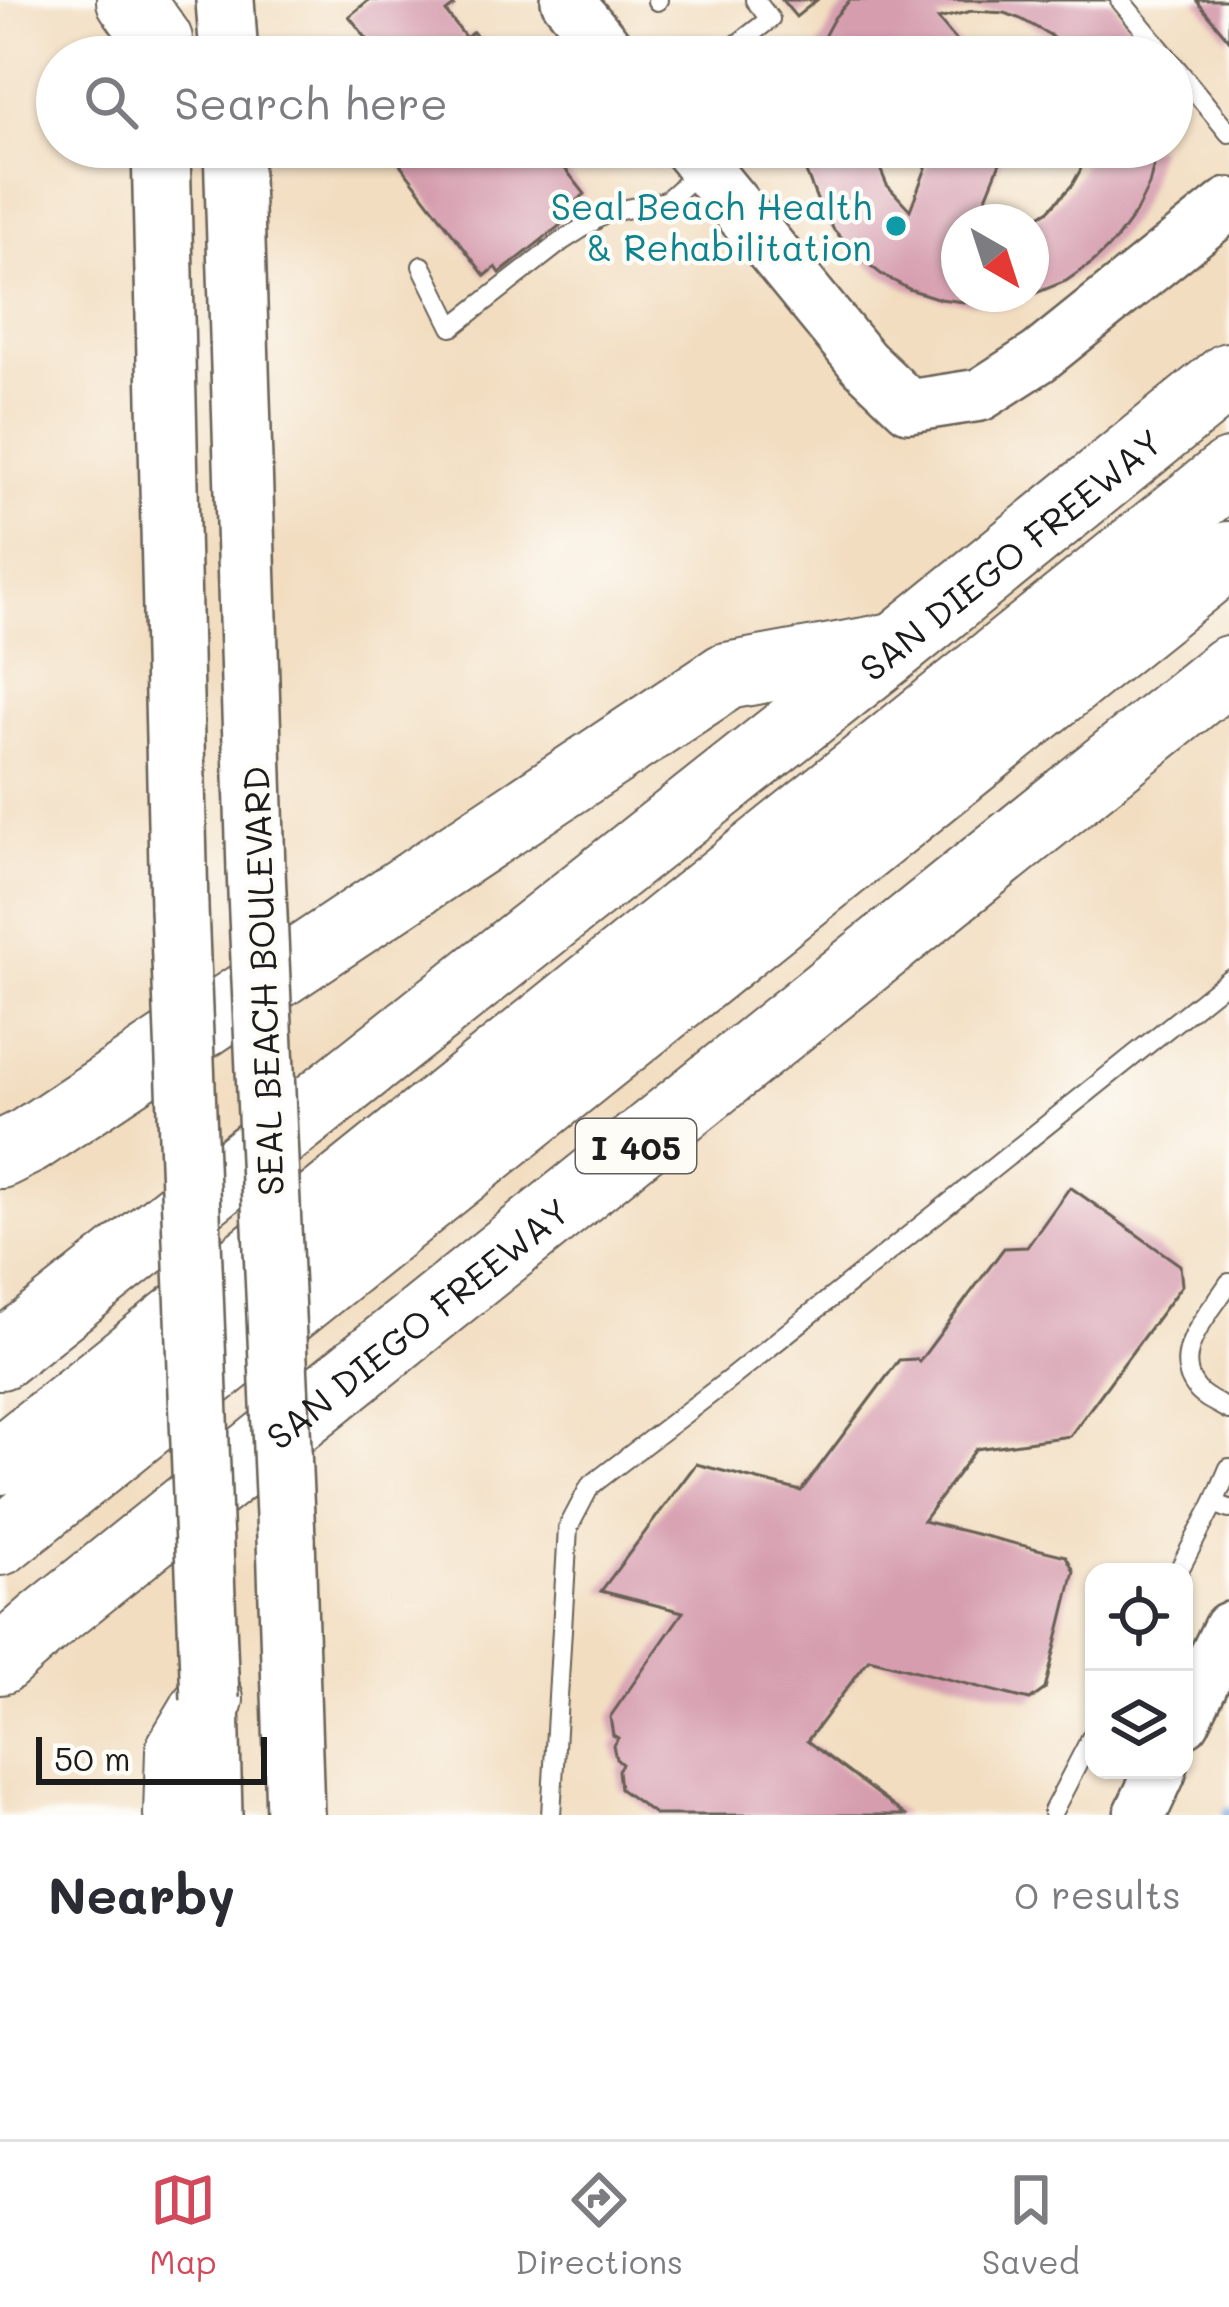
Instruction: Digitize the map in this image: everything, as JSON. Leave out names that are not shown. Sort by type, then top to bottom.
[{"type":"highway","name":"SAN DIEGO FREEWAY","points":[[0,1356],[1229,376]]},
{"type":"highway","points":[[0,1461],[1229,472]]},
{"type":"highway","points":[[0,1542],[1229,555]]},
{"type":"highway","points":[[0,1155],[28,1141],[727,676],[897,645]]},
{"type":"highway","name":"SAN DIEGO FREEWAY","points":[[0,1661],[1229,669]]},
{"type":"highway","points":[[177,1815],[179,1751],[210,1699]]},
{"type":"main road","points":[[225,0],[228,36]]},
{"type":"main road","points":[[161,168],[179,908],[213,1815]]},
{"type":"main road","name":"SEAL BEACH BOULEVARD","points":[[234,168],[256,870],[295,1815]]},
{"type":"street","points":[[567,0],[597,36]]},
{"type":"street","points":[[705,168],[862,362],[909,406],[980,395],[1040,357],[1229,204]]},
{"type":"street","points":[[1193,1702],[1229,1628]]},
{"type":"street","points":[[1140,1815],[1157,1779]]},
{"type":"lane","points":[[748,36],[770,19],[755,0]]},
{"type":"lane","points":[[1120,0],[1149,36]]},
{"type":"lane","points":[[1193,90],[1229,134]]},
{"type":"lane","points":[[422,266],[452,326],[606,213],[666,201],[688,168]]},
{"type":"lane","points":[[551,1815],[568,1528],[590,1486],[1229,979]]},
{"type":"lane","points":[[1229,1283],[1190,1343],[1187,1367],[1197,1391],[1229,1410]]},
{"type":"lane","points":[[1184,1563],[1221,1506],[1229,1468]]},
{"type":"lane","points":[[1054,1814],[1085,1750]]},
{"type":"building","points":[[369,0],[449,0],[454,6],[446,12],[464,36],[365,36],[349,16]]},
{"type":"building","points":[[782,0],[817,0],[796,17]]},
{"type":"building","points":[[850,0],[1111,0],[1137,36],[1051,36],[1005,13],[972,11],[938,19],[952,36],[824,36]]},
{"type":"building","points":[[1196,0],[1229,0],[1229,40]]},
{"type":"building","points":[[403,168],[565,168],[585,194],[572,205],[577,212],[500,273],[496,267],[485,276]]},
{"type":"building","points":[[805,168],[880,168],[887,185],[910,210],[926,168],[998,168],[983,204],[941,204],[941,299],[881,274],[834,230]]},
{"type":"building","points":[[1081,168],[1153,168],[1135,214],[1116,240],[1092,263],[1049,288],[1049,210]]},
{"type":"building","points":[[1070,1187],[1180,1265],[1182,1285],[1070,1436],[976,1449],[923,1521],[1066,1556],[1074,1571],[1045,1689],[1030,1700],[869,1659],[807,1741],[905,1815],[656,1815],[620,1789],[622,1764],[616,1759],[613,1745],[618,1738],[613,1735],[610,1717],[683,1612],[601,1591],[696,1464],[801,1491],[899,1360],[919,1362],[1004,1248],[1027,1247]]},
{"type":"waterway","points":[[1227,1815],[1229,1811]]},
{"type":"place","name":"Seal Beach Health & Rehabilitation","points":[[896,226]]}]
